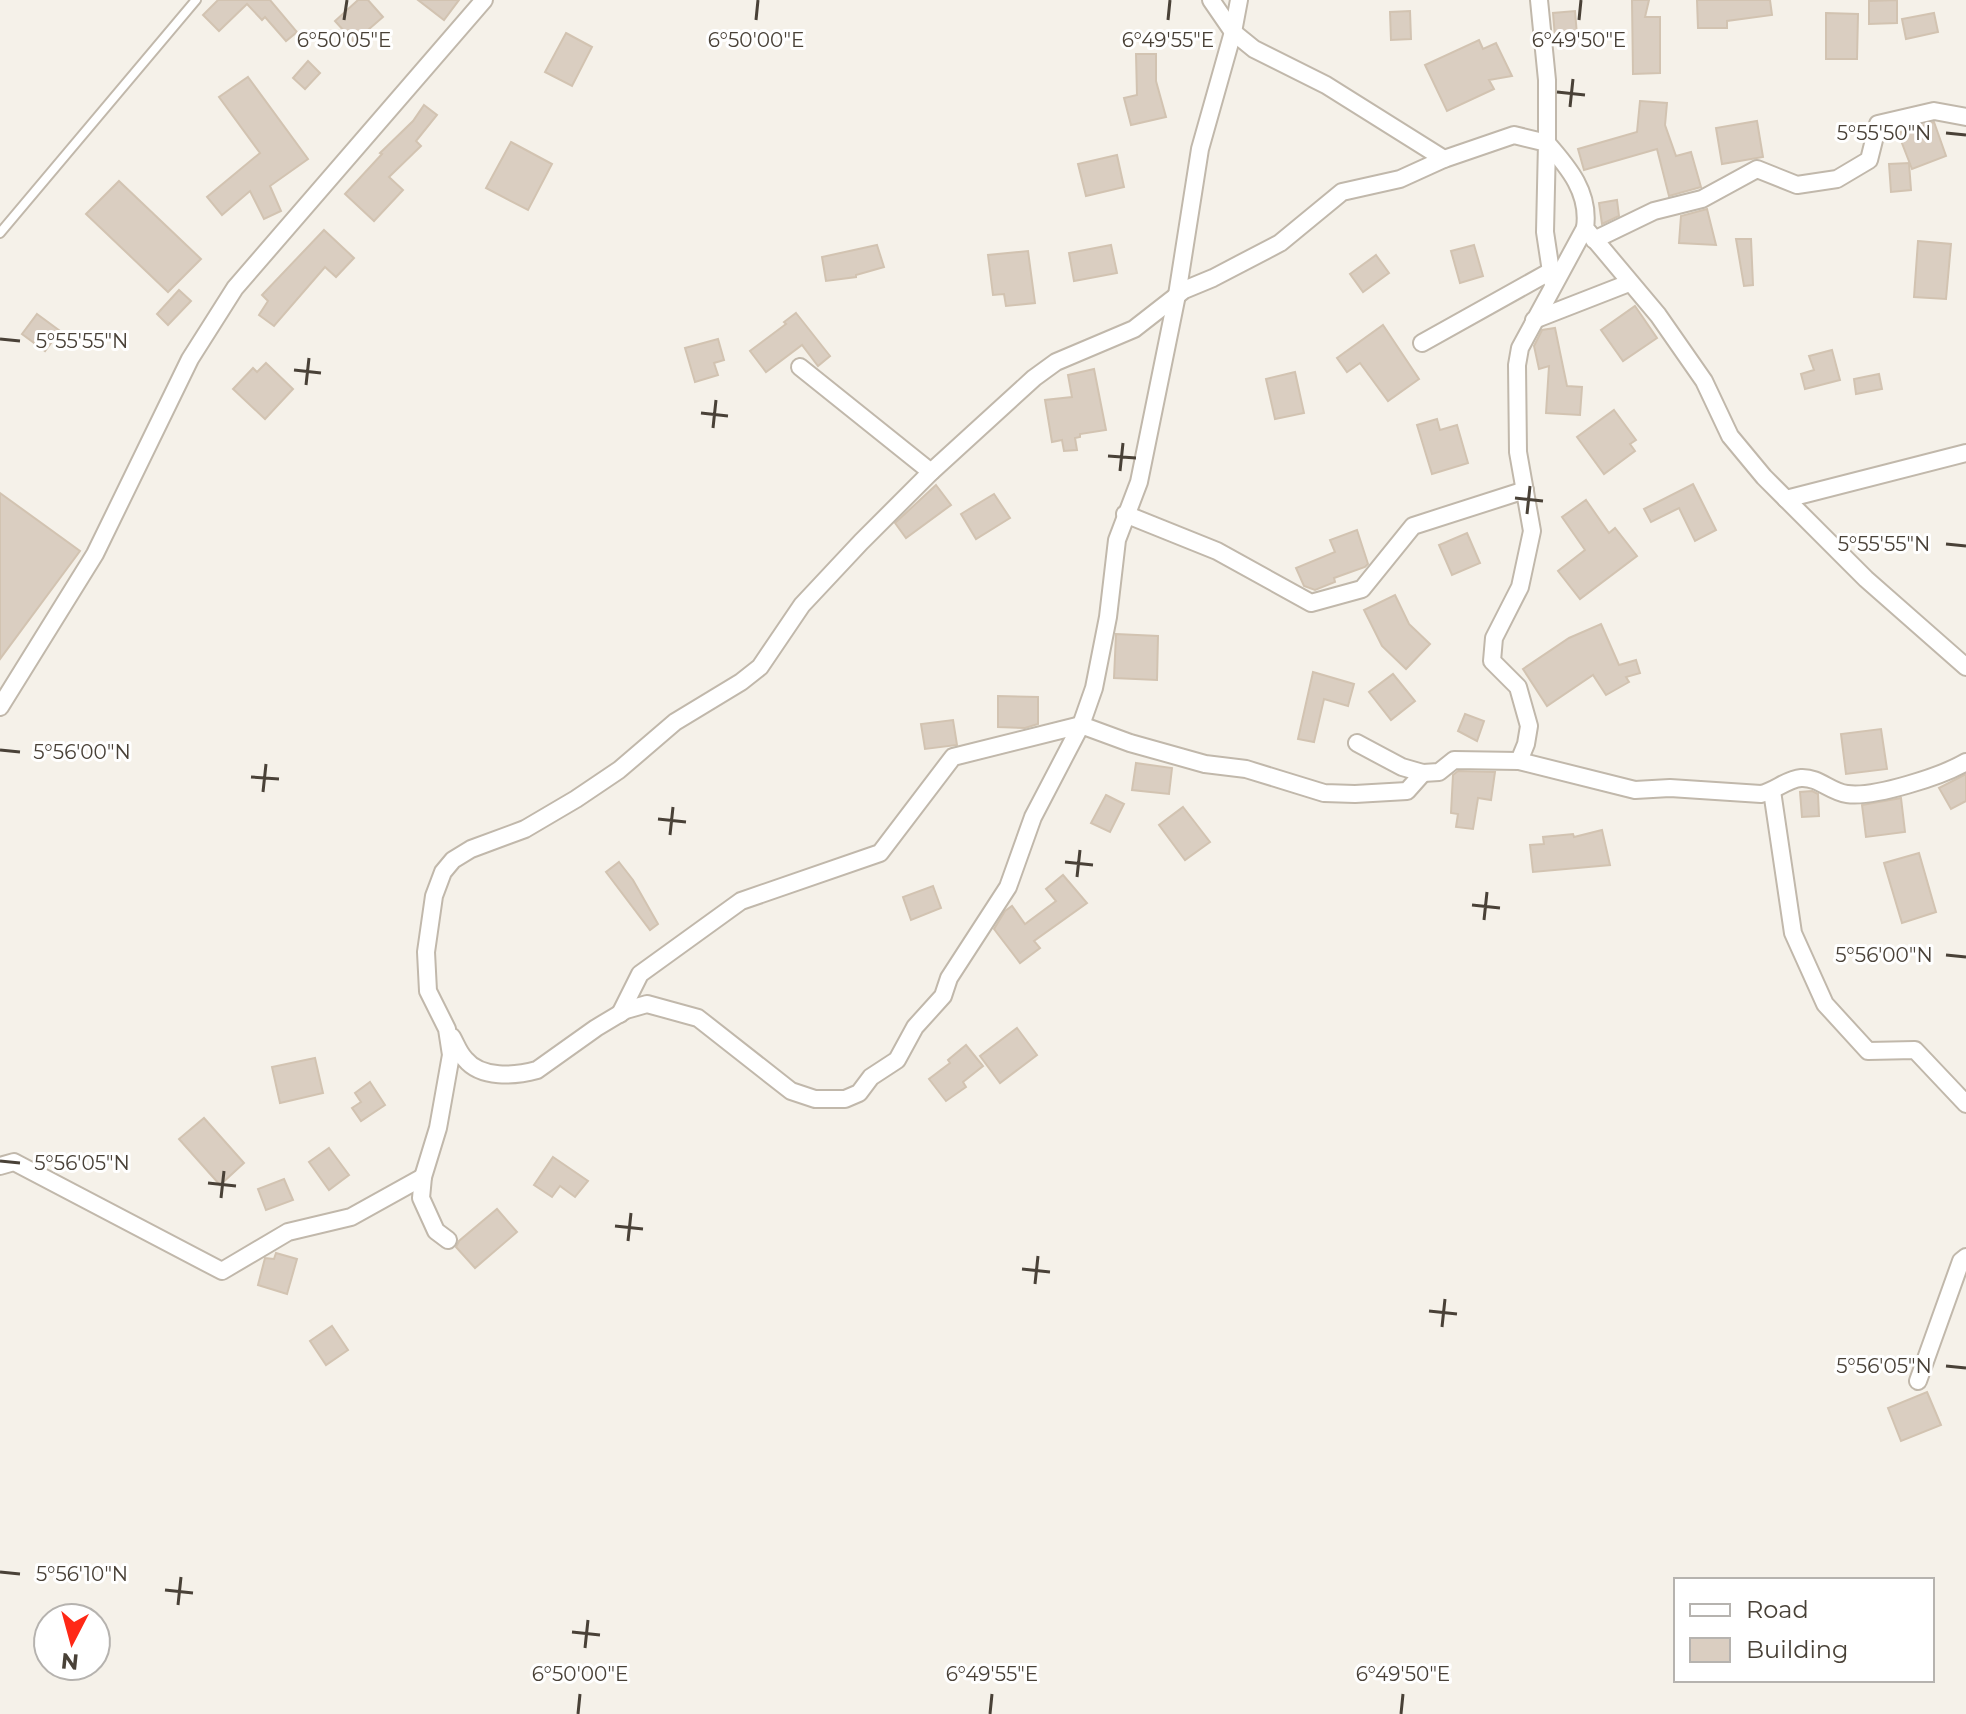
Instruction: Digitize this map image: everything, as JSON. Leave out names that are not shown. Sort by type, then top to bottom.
[{"type":"street","points":[[0,707],[95,554],[190,359],[235,288],[484,0]]},
{"type":"street","points":[[1211,0],[1233,32],[1254,49],[1326,85],[1444,159]]},
{"type":"street","points":[[1239,0],[1200,149],[1177,295],[1139,482],[1117,540],[1103,649],[1094,688],[1081,725],[1033,817],[1008,887],[949,978],[943,996],[915,1027],[897,1060],[871,1077],[859,1093],[835,1100],[815,1099],[791,1091],[698,1018],[647,1004],[620,1014],[537,1070],[506,1074],[473,1067],[463,1058],[432,1002],[426,979],[426,952],[434,896],[443,872],[453,860],[471,849],[525,829],[576,799],[619,770],[675,722],[760,667],[802,605],[861,542],[931,472],[1008,405],[1034,378],[1056,362],[1134,329],[1177,295],[1280,243],[1342,192],[1400,179],[1444,159],[1514,135],[1547,143],[1571,171],[1583,198],[1590,234],[1658,315],[1704,381],[1730,436],[1786,499],[1866,579],[1966,667]]},
{"type":"street","points":[[1539,0],[1547,80],[1545,232],[1552,278]]},
{"type":"street","points":[[1519,761],[1529,726],[1518,687],[1492,661],[1494,638],[1520,587],[1532,531],[1518,452],[1517,365],[1520,348],[1552,278],[1590,234],[1654,211],[1702,199],[1757,169],[1797,185],[1837,179],[1869,160],[1878,124],[1934,111],[1966,117]]},
{"type":"street","points":[[1422,343],[1552,278]]},
{"type":"street","points":[[1534,320],[1629,283]]},
{"type":"street","points":[[800,367],[931,472]]},
{"type":"street","points":[[1786,499],[1966,453]]},
{"type":"street","points":[[1125,514],[1217,551],[1311,603],[1362,589],[1413,526],[1525,490]]},
{"type":"street","points":[[620,1014],[640,974],[741,901],[880,853],[953,757],[1081,725],[1130,743],[1205,764],[1246,769],[1324,793],[1407,791],[1423,773]]},
{"type":"street","points":[[1357,743],[1402,767],[1423,773],[1439,772],[1454,760],[1519,761],[1635,790],[1670,788],[1761,794],[1797,778],[1811,778],[1835,792],[1851,795],[1915,784],[1966,762]]},
{"type":"street","points":[[1772,791],[1793,933],[1825,1004],[1868,1051],[1915,1050],[1966,1104]]},
{"type":"street","points":[[447,1029],[451,1055],[449,1075],[438,1128],[423,1177],[421,1198],[436,1231],[448,1240]]},
{"type":"street","points":[[0,1166],[14,1162],[222,1271],[288,1232],[351,1217],[423,1177]]},
{"type":"street","points":[[1918,1381],[1961,1261],[1966,1257]]},
{"type":"lane","points":[[0,233],[192,1]]},
{"type":"building","points":[[218,0],[270,0],[297,32],[286,41],[265,17],[262,20],[247,4],[219,31],[203,15]]},
{"type":"building","points":[[358,0],[368,0],[383,17],[354,42],[335,21]]},
{"type":"building","points":[[418,0],[459,0],[444,20]]},
{"type":"building","points":[[1632,0],[1649,0],[1645,17],[1660,17],[1660,73],[1633,74]]},
{"type":"building","points":[[1697,0],[1770,0],[1772,15],[1727,21],[1727,28],[1698,28]]},
{"type":"building","points":[[1897,0],[1897,23],[1869,24],[1869,1]]},
{"type":"building","points":[[1410,11],[1411,39],[1391,40],[1390,12]]},
{"type":"building","points":[[1575,11],[1577,35],[1555,37],[1553,13]]},
{"type":"building","points":[[1826,13],[1858,14],[1857,59],[1826,59]]},
{"type":"building","points":[[1934,13],[1938,32],[1906,39],[1902,19]]},
{"type":"building","points":[[566,33],[592,47],[572,86],[545,72]]},
{"type":"building","points":[[1479,40],[1483,49],[1496,43],[1512,76],[1489,80],[1494,89],[1447,111],[1425,65]]},
{"type":"building","points":[[1136,54],[1156,54],[1156,81],[1166,117],[1131,125],[1124,98],[1137,95]]},
{"type":"building","points":[[308,61],[320,73],[305,89],[293,78]]},
{"type":"building","points":[[248,77],[308,159],[270,186],[281,211],[264,219],[250,191],[222,215],[207,197],[260,153],[219,97]]},
{"type":"building","points":[[1640,101],[1667,103],[1665,125],[1676,156],[1691,152],[1701,187],[1669,196],[1657,149],[1584,170],[1578,149],[1637,132]]},
{"type":"building","points":[[424,105],[437,115],[416,141],[421,146],[389,177],[403,190],[374,221],[345,194]]},
{"type":"building","points":[[1757,121],[1763,157],[1722,164],[1716,128]]},
{"type":"building","points":[[1934,122],[1946,156],[1912,169],[1898,133]]},
{"type":"building","points":[[511,142],[552,164],[528,210],[486,188]]},
{"type":"building","points":[[1117,155],[1124,187],[1086,196],[1078,164]]},
{"type":"building","points":[[1909,163],[1911,190],[1891,192],[1889,164]]},
{"type":"building","points":[[119,181],[201,259],[168,292],[86,214]]},
{"type":"building","points":[[1617,200],[1619,216],[1602,224],[1599,203]]},
{"type":"building","points":[[1707,209],[1716,245],[1679,243],[1681,216]]},
{"type":"building","points":[[324,230],[354,258],[336,277],[325,267],[274,326],[259,315],[268,301],[262,295]]},
{"type":"building","points":[[1736,239],[1751,239],[1753,285],[1744,286]]},
{"type":"building","points":[[1918,241],[1951,244],[1946,299],[1914,297]]},
{"type":"building","points":[[877,245],[884,267],[856,277],[826,281],[822,257]]},
{"type":"building","points":[[1111,245],[1117,273],[1074,281],[1069,253]]},
{"type":"building","points":[[1474,245],[1483,276],[1460,283],[1451,251]]},
{"type":"building","points":[[1028,251],[1035,303],[1006,306],[1004,294],[993,295],[988,255]]},
{"type":"building","points":[[1376,255],[1389,273],[1363,292],[1350,274]]},
{"type":"building","points":[[179,290],[191,301],[168,325],[157,314]]},
{"type":"building","points":[[1635,306],[1657,338],[1623,361],[1601,330]]},
{"type":"building","points":[[796,313],[830,356],[818,366],[802,345],[766,372],[750,351]]},
{"type":"building","points":[[37,314],[60,331],[45,351],[22,334]]},
{"type":"building","points":[[1383,325],[1419,379],[1388,401],[1360,363],[1347,372],[1337,358]]},
{"type":"building","points":[[1555,328],[1567,386],[1582,387],[1580,415],[1546,413],[1549,366],[1539,369],[1534,346],[1542,330]]},
{"type":"building","points":[[718,339],[724,360],[714,363],[718,375],[695,382],[685,348]]},
{"type":"building","points":[[1832,350],[1840,380],[1805,389],[1801,374],[1814,370],[1809,356]]},
{"type":"building","points":[[266,363],[293,389],[265,419],[233,389],[253,368],[257,372]]},
{"type":"building","points":[[1094,369],[1106,430],[1080,434],[1075,438],[1077,450],[1064,451],[1062,440],[1052,442],[1045,400],[1072,397],[1068,375]]},
{"type":"building","points":[[1295,372],[1304,413],[1275,419],[1266,379]]},
{"type":"building","points":[[1879,374],[1882,389],[1856,394],[1854,379]]},
{"type":"building","points":[[1614,410],[1636,440],[1630,444],[1635,451],[1604,474],[1577,437]]},
{"type":"building","points":[[1437,419],[1440,430],[1457,425],[1468,463],[1432,474],[1417,425]]},
{"type":"building","points":[[1693,484],[1716,530],[1695,541],[1679,508],[1651,522],[1644,509]]},
{"type":"building","points":[[936,485],[951,505],[906,538],[895,523]]},
{"type":"building","points":[[0,493],[80,551],[0,659]]},
{"type":"building","points":[[994,494],[1010,518],[976,539],[961,514]]},
{"type":"building","points":[[1586,500],[1609,533],[1615,528],[1637,556],[1580,599],[1558,571],[1585,550],[1562,517]]},
{"type":"building","points":[[1357,530],[1368,564],[1334,578],[1335,582],[1315,590],[1304,586],[1296,568],[1335,552],[1330,540]]},
{"type":"building","points":[[1467,533],[1480,563],[1452,575],[1439,545]]},
{"type":"building","points":[[1395,595],[1409,624],[1430,644],[1406,669],[1382,646],[1364,610]]},
{"type":"building","points":[[1601,624],[1619,665],[1636,660],[1640,673],[1626,677],[1629,682],[1606,695],[1593,675],[1547,706],[1523,669],[1569,638]]},
{"type":"building","points":[[1116,634],[1158,636],[1157,680],[1114,678]]},
{"type":"building","points":[[1313,672],[1354,684],[1348,706],[1324,699],[1314,742],[1298,739]]},
{"type":"building","points":[[1393,674],[1415,701],[1391,720],[1369,692]]},
{"type":"building","points":[[998,696],[1038,697],[1038,724],[1025,728],[998,727]]},
{"type":"building","points":[[1465,714],[1484,721],[1477,741],[1458,731]]},
{"type":"building","points":[[953,720],[957,745],[925,749],[921,724]]},
{"type":"building","points":[[1881,729],[1887,769],[1846,774],[1841,734]]},
{"type":"building","points":[[1136,763],[1172,768],[1169,794],[1132,790]]},
{"type":"building","points":[[1458,771],[1495,772],[1491,800],[1478,798],[1473,829],[1456,827],[1458,814],[1451,813],[1453,775]]},
{"type":"building","points":[[1966,774],[1966,801],[1951,809],[1939,788]]},
{"type":"building","points":[[1800,792],[1818,794],[1819,816],[1802,817]]},
{"type":"building","points":[[1106,795],[1124,804],[1110,832],[1091,823]]},
{"type":"building","points":[[1901,798],[1905,832],[1866,837],[1862,805]]},
{"type":"building","points":[[1183,807],[1210,842],[1185,860],[1159,825]]},
{"type":"building","points":[[1602,830],[1610,865],[1533,872],[1530,845],[1544,844],[1543,837],[1573,834],[1574,837]]},
{"type":"building","points":[[1919,853],[1936,912],[1902,923],[1884,863]]},
{"type":"building","points":[[619,862],[658,924],[650,930],[606,872]]},
{"type":"building","points":[[1063,875],[1087,903],[1034,941],[1040,948],[1020,963],[994,929],[1005,911],[1012,906],[1025,924],[1056,901],[1046,889]]},
{"type":"building","points":[[933,886],[941,908],[911,920],[903,897]]},
{"type":"building","points":[[1017,1028],[1037,1055],[1000,1083],[980,1056]]},
{"type":"building","points":[[966,1045],[983,1066],[963,1082],[966,1087],[946,1101],[929,1079],[950,1063],[948,1060]]},
{"type":"building","points":[[315,1058],[323,1093],[280,1103],[272,1067]]},
{"type":"building","points":[[370,1082],[385,1105],[361,1121],[352,1108],[361,1102],[355,1093]]},
{"type":"building","points":[[204,1118],[244,1163],[220,1185],[179,1139]]},
{"type":"building","points":[[329,1148],[349,1175],[329,1190],[309,1162]]},
{"type":"building","points":[[553,1157],[588,1181],[575,1197],[560,1186],[552,1197],[534,1185]]},
{"type":"building","points":[[284,1179],[293,1200],[266,1210],[258,1189]]},
{"type":"building","points":[[497,1209],[517,1232],[475,1268],[456,1247]]},
{"type":"building","points":[[276,1253],[297,1259],[287,1294],[258,1285],[265,1258],[274,1259]]},
{"type":"building","points":[[332,1326],[348,1350],[326,1365],[310,1341]]},
{"type":"building","points":[[1927,1392],[1941,1425],[1901,1441],[1888,1408]]}]
